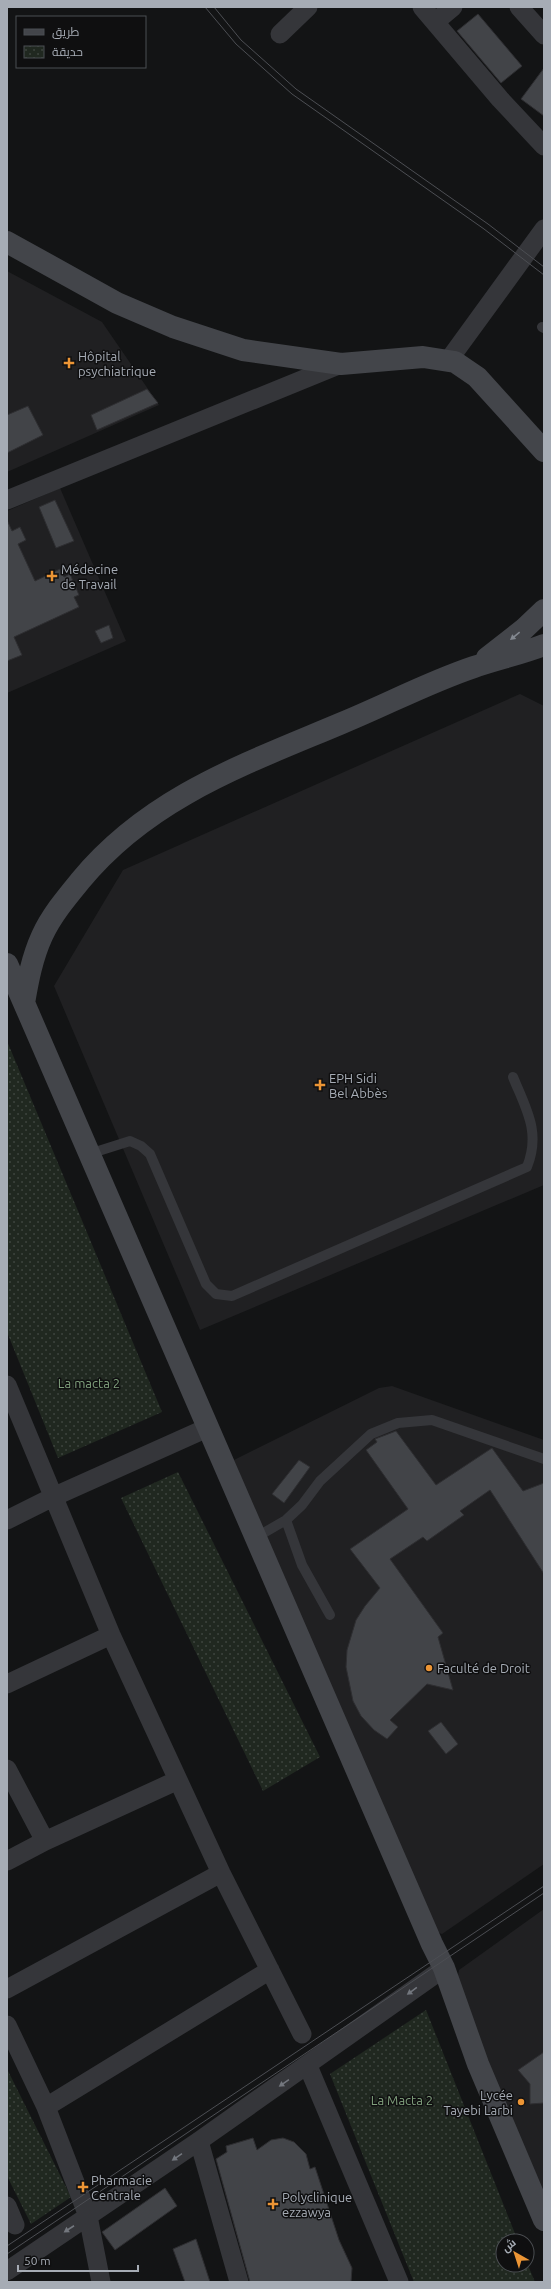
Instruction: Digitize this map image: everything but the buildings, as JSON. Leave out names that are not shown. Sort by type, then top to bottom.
[{"type":"main road","points":[[7,242],[92,290],[173,328],[242,350],[341,364],[423,357],[455,362],[477,377],[544,451]]},
{"type":"main road","points":[[473,668],[499,649],[544,610]]},
{"type":"main road","points":[[24,1003],[33,958],[50,922],[69,894],[92,866],[133,828],[189,791],[301,740],[473,668],[544,645]]},
{"type":"main road","points":[[7,964],[207,1428],[432,1944],[444,1968],[478,2064],[544,2220]]},
{"type":"street","points":[[280,34],[308,7]]},
{"type":"street","points":[[422,7],[500,99],[544,146]]},
{"type":"street","points":[[435,22],[453,7]]},
{"type":"street","points":[[519,7],[544,35]]},
{"type":"street","points":[[448,360],[544,229]]},
{"type":"street","points":[[7,500],[341,364]]},
{"type":"street","points":[[7,1385],[111,1635],[221,1873],[302,2034]]},
{"type":"street","points":[[7,1520],[54,1497],[207,1428]]},
{"type":"street","points":[[7,1684],[111,1635]]},
{"type":"street","points":[[7,1769],[45,1841]]},
{"type":"street","points":[[7,1861],[45,1841],[178,1780]]},
{"type":"street","points":[[7,1989],[221,1873]]},
{"type":"street","points":[[7,2271],[308,2066],[444,1968]]},
{"type":"street","points":[[46,2107],[270,1970]]},
{"type":"street","points":[[7,2025],[46,2107],[88,2216],[101,2282]]},
{"type":"street","points":[[308,2066],[399,2282]]},
{"type":"street","points":[[199,2141],[239,2282]]},
{"type":"street","points":[[7,2206],[15,2225]]},
{"type":"lane","points":[[89,1154],[130,1141],[142,1146],[150,1154],[206,1284],[216,1294],[232,1296],[527,1167],[534,1151],[533,1126],[513,1077]]},
{"type":"lane","points":[[255,1538],[286,1520],[302,1505],[320,1481],[371,1434],[398,1423],[432,1420],[544,1459]]},
{"type":"lane","points":[[286,1520],[302,1565],[330,1615]]},
{"type":"shaded area","name":"Hôpital psychiatrique","points":[[7,271],[102,322],[159,405],[7,472]]},
{"type":"shaded area","name":"Médecine de Travail","points":[[60,488],[126,641],[7,693],[7,511]]},
{"type":"shaded area","name":"EPH Sidi Bel Abbès","points":[[520,694],[544,706],[544,1185],[200,1330],[54,986],[123,870]]},
{"type":"shaded area","name":"Faculté de Droit","points":[[392,1386],[544,1440],[544,1864],[442,1934],[425,1928],[234,1460],[379,1388]]},
{"type":"shaded area","name":"Lycée Tayebi Larbi","points":[[544,1909],[544,2206],[454,1998],[459,1970]]},
{"type":"green space","name":"La macta 2","points":[[7,1041],[162,1412],[58,1458],[7,1332]]},
{"type":"green space","points":[[178,1472],[320,1757],[263,1791],[121,1498]]},
{"type":"green space","name":"La Macta 2","points":[[426,2010],[515,2233],[495,2233],[495,2273],[531,2273],[535,2282],[414,2282],[330,2074]]},
{"type":"green space","points":[[7,2069],[71,2197],[31,2224],[7,2176]]},
{"type":"tram line","points":[[205,7],[236,44],[292,94],[484,229],[544,275]]},
{"type":"tram line","points":[[214,7],[241,40],[296,89],[488,224],[544,267]]},
{"type":"tram line","points":[[7,2246],[544,1886]]},
{"type":"tram line","points":[[7,2254],[544,1893]]},
{"type":"place","name":"Hôpital psychiatrique","points":[[69,363]]},
{"type":"place","name":"Médecine de Travail","points":[[52,576]]},
{"type":"place","name":"EPH Sidi Bel Abbès","points":[[320,1085]]},
{"type":"place","name":"Faculté de Droit","points":[[429,1668]]},
{"type":"place","name":"Lycée Tayebi Larbi","points":[[521,2102]]},
{"type":"place","name":"Pharmacie Centrale","points":[[83,2187]]},
{"type":"place","name":"Polyclinique ezzawya","points":[[273,2204]]}]
